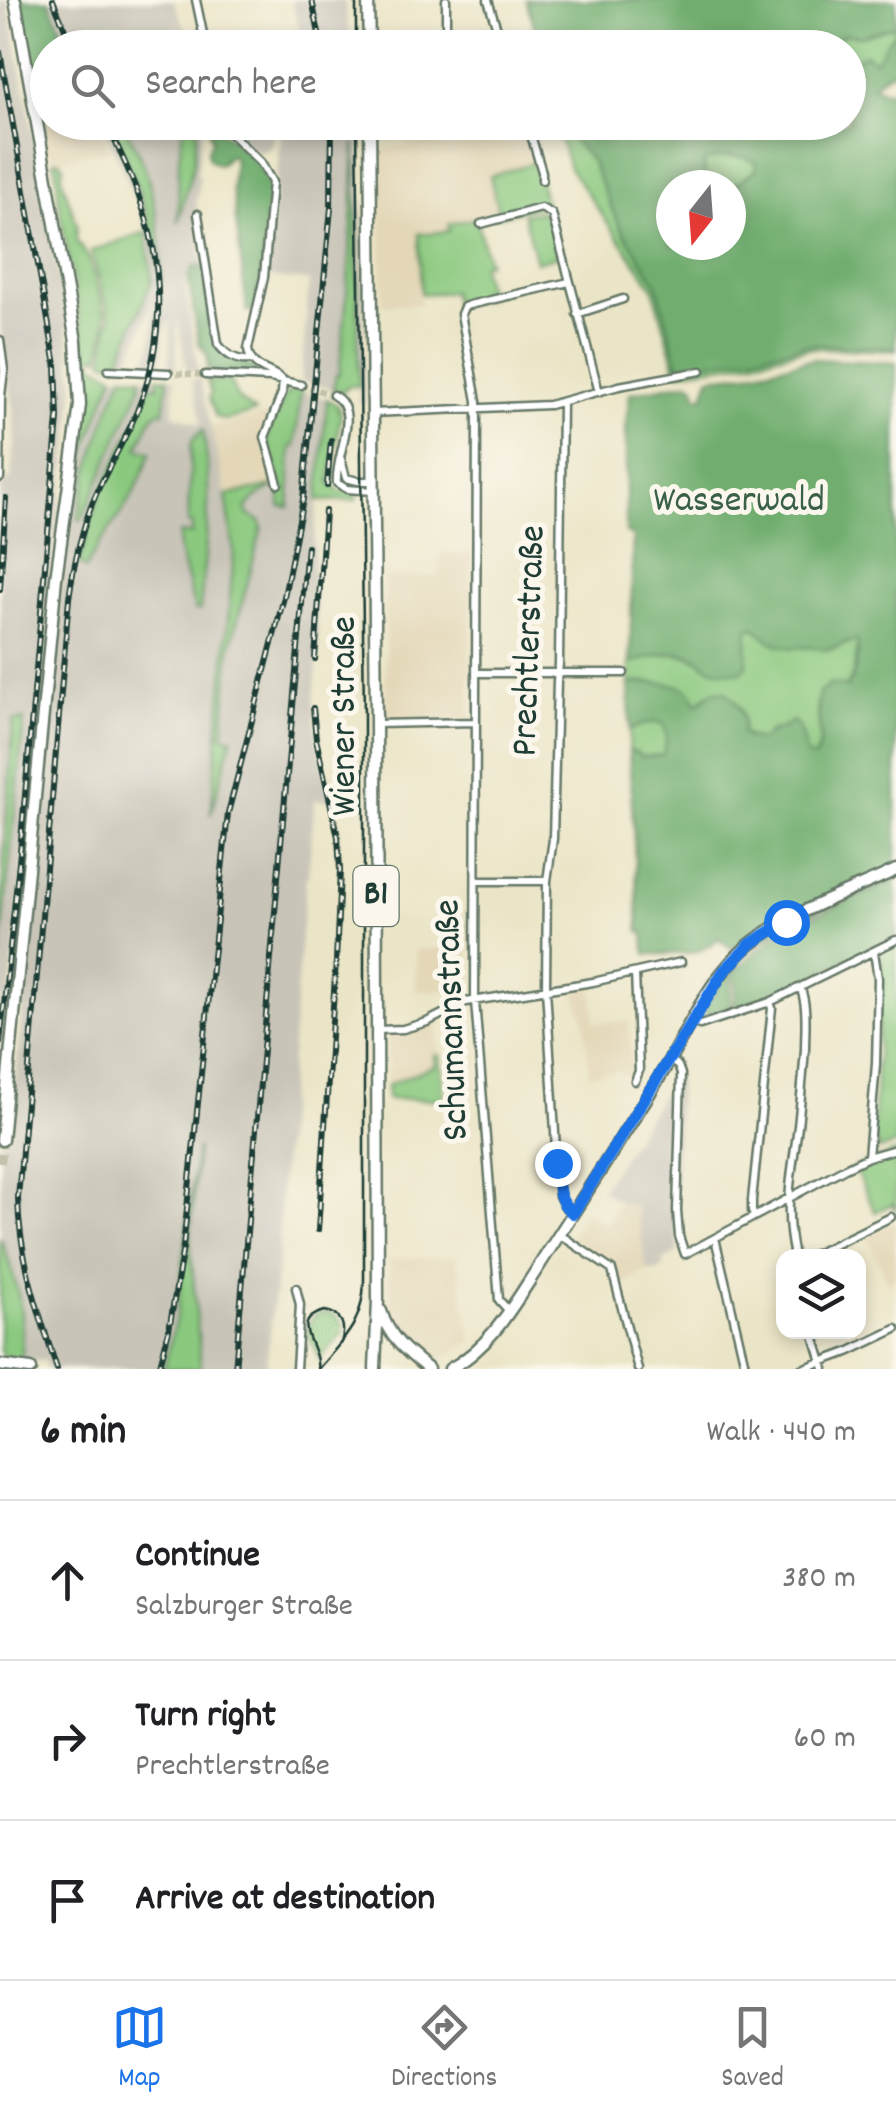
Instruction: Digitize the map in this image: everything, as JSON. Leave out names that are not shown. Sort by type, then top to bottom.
[{"type":"main road","points":[[15,0],[30,84]]},
{"type":"main road","points":[[368,0],[368,30]]},
{"type":"main road","points":[[2,1140],[56,578],[80,405],[76,341],[40,140]]},
{"type":"main road","name":"Wiener Straße","points":[[370,140],[378,1369]]},
{"type":"main road","points":[[450,1369],[471,1357],[510,1310],[724,971],[752,943],[786,922],[896,870]]},
{"type":"main road","name":"B1","points":[[378,1300],[392,1336],[428,1369]]},
{"type":"main road","points":[[466,1369],[471,1357]]},
{"type":"main road","points":[[0,1365],[31,1369]]},
{"type":"street","points":[[196,0],[202,30]]},
{"type":"street","points":[[446,0],[446,30]]},
{"type":"street","points":[[488,0],[497,30]]},
{"type":"street","points":[[237,140],[261,163],[272,182],[264,277],[249,342],[250,360]]},
{"type":"street","points":[[532,140],[542,180]]},
{"type":"street","points":[[481,224],[534,209],[549,212],[599,392]]},
{"type":"street","points":[[198,214],[218,344],[228,355],[250,360],[283,380]]},
{"type":"street","name":"Schumannstraße","points":[[510,1310],[499,1300],[475,1001],[477,410],[461,321],[462,310],[469,305],[568,282]]},
{"type":"street","points":[[577,314],[623,299]]},
{"type":"street","points":[[0,340],[4,370],[0,396],[0,478]]},
{"type":"street","points":[[108,370],[168,373]]},
{"type":"street","points":[[373,413],[532,407],[701,370]]},
{"type":"street","points":[[206,375],[283,380],[301,385]]},
{"type":"street","points":[[278,484],[265,437],[280,401],[283,380]]},
{"type":"street","points":[[332,395],[341,400],[347,412],[336,478],[339,485],[348,489],[374,486]]},
{"type":"street","name":"Prechtlerstraße","points":[[562,402],[554,840],[547,881],[546,989],[559,1196],[573,1213]]},
{"type":"street","points":[[476,673],[624,674]]},
{"type":"street","points":[[376,724],[476,722]]},
{"type":"street","points":[[476,881],[547,881]]},
{"type":"street","points":[[692,1022],[700,1025],[770,1002],[896,940]]},
{"type":"street","points":[[868,1158],[876,1064],[878,978],[874,952]]},
{"type":"street","points":[[376,1030],[403,1030],[466,1002],[681,962]]},
{"type":"street","points":[[635,972],[635,1082]]},
{"type":"street","points":[[793,1249],[788,1198],[804,1064],[805,1019],[800,987]]},
{"type":"street","points":[[754,1216],[752,1200],[770,1002]]},
{"type":"street","points":[[670,1060],[681,1074],[678,1210],[679,1236],[685,1254],[788,1198],[896,1148]]},
{"type":"street","points":[[826,1249],[891,1218]]},
{"type":"street","points":[[560,1234],[612,1270],[638,1369]]},
{"type":"street","points":[[715,1238],[746,1369]]},
{"type":"street","points":[[296,1288],[300,1305],[296,1369]]},
{"type":"street","points":[[802,1369],[823,1366],[896,1329]]},
{"type":"street","points":[[815,1339],[823,1366]]},
{"type":"shaded area","points":[[0,0],[8,0],[30,140],[33,140],[67,325],[74,385],[50,571],[0,1100],[0,490],[7,479],[11,480],[15,444],[14,411],[0,323]]},
{"type":"shaded area","points":[[49,0],[173,0],[186,30],[180,30],[174,15],[178,30],[62,30]]},
{"type":"shaded area","points":[[292,0],[344,0],[348,30],[299,30]]},
{"type":"shaded area","points":[[46,140],[105,140],[109,150],[54,161]]},
{"type":"shaded area","points":[[110,140],[182,140],[179,222],[196,140],[202,140],[196,200],[203,267],[193,267],[191,276],[184,279],[198,370],[187,370],[177,315],[176,369],[169,369],[171,319],[164,332],[159,368],[144,367],[153,333],[154,299],[126,366],[118,365],[152,280],[138,204]]},
{"type":"shaded area","points":[[241,140],[274,140],[266,151],[255,152]]},
{"type":"shaded area","points":[[280,140],[361,140],[365,403],[359,403],[355,178],[345,328],[333,389],[301,381],[309,281],[267,277]]},
{"type":"shaded area","points":[[441,140],[529,140],[536,162],[490,176],[498,213],[450,224],[450,231],[419,234],[421,304],[382,305],[381,149]]},
{"type":"shaded area","points":[[114,375],[123,375],[97,445],[79,519],[127,421],[142,377],[158,377],[158,387],[150,386],[100,494],[79,563],[85,569],[144,472],[151,452],[137,449],[151,419],[157,412],[164,412],[168,378],[175,378],[173,414],[199,424],[202,423],[192,379],[200,379],[231,518],[234,552],[212,813],[232,739],[223,736],[230,649],[262,528],[246,509],[255,497],[281,485],[280,506],[289,506],[291,447],[295,445],[301,391],[327,399],[314,542],[319,642],[314,699],[316,736],[332,799],[315,800],[280,1190],[279,1251],[266,1367],[256,1369],[201,1369],[190,1240],[193,1188],[177,1313],[164,1369],[47,1369],[45,1361],[21,1360],[21,1303],[0,1237],[0,1139],[7,1140],[11,1128],[62,574],[73,501],[88,444]],"holes":[[[193,439],[207,449],[209,497],[200,610],[195,609],[192,594],[192,523],[188,522]]]},
{"type":"shaded area","points":[[262,415],[269,417],[263,438],[275,486],[226,495],[211,427]]},
{"type":"shaded area","points":[[440,553],[472,553],[470,717],[386,721],[385,577],[440,576]]},
{"type":"shaded area","points":[[416,949],[468,949],[468,991],[416,991]]},
{"type":"shaded area","points":[[591,986],[594,1023],[629,1021],[630,1077],[618,1071],[589,1074],[585,1024],[574,989]]},
{"type":"shaded area","points":[[436,1020],[440,1055],[435,1056],[436,1065],[387,1085],[387,1035]]},
{"type":"shaded area","points":[[676,1073],[678,1249],[662,1261],[664,1266],[657,1271],[647,1270],[636,1206],[620,1202],[601,1190]]},
{"type":"shaded area","points":[[620,1202],[637,1206],[647,1270],[619,1286],[614,1265],[575,1240],[572,1234],[586,1213],[605,1225]]},
{"type":"shaded area","points":[[896,1221],[896,1277],[888,1282],[866,1235]]},
{"type":"shaded area","points":[[456,1256],[472,1342],[433,1363],[395,1326],[389,1260]]},
{"type":"green space","points":[[21,0],[49,0],[62,30],[30,30],[30,52]]},
{"type":"green space","points":[[526,0],[896,0],[896,29],[866,35],[866,30],[536,30]]},
{"type":"green space","points":[[891,26],[896,29],[874,61],[866,59],[866,35]]},
{"type":"green space","points":[[896,32],[896,71],[873,85],[896,91],[896,348],[812,344],[678,364],[656,282],[620,227],[591,161],[573,140],[866,140],[866,54],[874,61]]},
{"type":"green space","points":[[118,140],[132,140],[148,178],[159,238],[160,280],[142,199]]},
{"type":"green space","points":[[182,140],[196,140],[178,223]]},
{"type":"green space","points":[[212,140],[232,140],[267,180],[270,191],[255,311],[247,311],[232,187],[234,158],[229,155],[219,165],[209,160],[207,152]]},
{"type":"green space","points":[[560,140],[573,140],[591,161],[620,227],[656,282],[678,364],[812,344],[896,351],[810,348],[678,372],[653,287],[569,168]]},
{"type":"green space","points":[[355,142],[359,386],[348,386],[342,392],[333,389],[339,374],[345,316]]},
{"type":"green space","points":[[745,157],[756,162],[756,170],[746,177],[746,170],[705,170],[704,161]]},
{"type":"green space","points":[[59,160],[64,166],[63,183],[77,225],[76,241],[89,258],[105,314],[100,356],[91,357],[92,363],[114,375],[88,444],[73,501],[87,393],[78,307],[54,161]]},
{"type":"green space","points":[[536,162],[545,204],[499,216],[490,176]]},
{"type":"green space","points":[[540,211],[550,221],[558,256],[536,262],[523,214]]},
{"type":"green space","points":[[476,218],[488,262],[481,265],[489,297],[454,306],[452,292],[421,294],[419,234],[449,231],[449,224]]},
{"type":"green space","points":[[146,232],[152,280],[118,365],[104,360],[110,317],[91,251]]},
{"type":"green space","points":[[193,267],[203,267],[208,284],[205,295],[211,302],[207,322],[218,348],[265,374],[207,371],[208,356],[199,343],[188,277]]},
{"type":"green space","name":"Wasserwald","points":[[812,359],[896,363],[896,867],[741,949],[731,948],[718,938],[695,952],[647,954],[644,934],[639,931],[629,751],[641,757],[663,755],[667,738],[664,724],[630,730],[629,683],[682,687],[697,704],[714,691],[725,691],[741,709],[742,733],[746,737],[761,740],[792,721],[799,727],[807,756],[814,758],[820,743],[819,693],[831,684],[847,687],[855,671],[858,646],[857,641],[827,650],[793,648],[770,641],[754,627],[748,629],[747,666],[741,672],[713,669],[680,653],[630,663],[633,536],[626,533],[626,421],[630,393],[689,382],[695,386],[697,395],[704,396],[710,377]]},
{"type":"green space","points":[[123,375],[142,377],[141,386],[82,520],[78,519],[96,446]]},
{"type":"green space","points":[[158,377],[168,378],[164,412],[157,412],[151,419],[138,448],[151,452],[132,495],[86,569],[79,563],[100,494],[150,385],[158,387]]},
{"type":"green space","points":[[207,380],[231,381],[239,399],[255,412],[225,420],[216,417]]},
{"type":"green space","points":[[301,391],[295,446],[291,447],[289,507],[280,506],[281,485],[268,433],[286,394]]},
{"type":"green space","points":[[327,399],[337,405],[341,415],[330,482],[339,491],[356,493],[356,500],[318,501]]},
{"type":"green space","points":[[203,430],[208,520],[200,610],[195,610],[179,550],[179,534],[192,534],[192,524],[188,523],[191,446]]},
{"type":"green space","points":[[275,486],[255,498],[246,509],[262,527],[230,649],[223,735],[232,738],[211,815],[234,552],[226,495]]},
{"type":"green space","points":[[754,626],[773,641],[791,646],[830,649],[857,641],[849,682],[842,690],[817,702],[820,738],[814,758],[807,757],[799,727],[772,730],[761,740],[753,738],[731,723],[708,694],[697,704],[667,684],[629,683],[630,663],[678,654],[705,665],[747,641],[748,629]]},
{"type":"green space","points":[[24,720],[0,959],[13,721]]},
{"type":"green space","points":[[648,722],[664,724],[664,755],[641,757],[629,751],[630,730]]},
{"type":"green space","points":[[896,874],[762,942],[733,970],[730,1008],[704,1013],[720,983],[740,960],[759,943],[802,916]]},
{"type":"green space","points":[[896,880],[896,936],[764,1001],[733,1012],[734,973],[769,942]]},
{"type":"green space","points":[[896,944],[896,1144],[879,1150],[873,1135],[882,952]]},
{"type":"green space","points":[[440,1055],[444,1099],[387,1099],[387,1085],[436,1065],[434,1056]]},
{"type":"green space","points":[[197,1147],[190,1240],[201,1369],[164,1369],[177,1313]]},
{"type":"green space","points":[[896,1152],[896,1210],[892,1204],[875,1212],[854,1168]]},
{"type":"green space","points":[[0,1237],[19,1297],[21,1360],[4,1358],[0,1351]]},
{"type":"green space","points":[[326,1312],[339,1320],[343,1333],[319,1359],[308,1326],[315,1315]]},
{"type":"tunnel","points":[[168,373],[205,375]]},
{"type":"tunnel","points":[[301,385],[333,395]]},
{"type":"tunnel","points":[[0,1163],[2,1140]]},
{"type":"tram line","points":[[356,0],[356,30]]},
{"type":"tram line","points":[[318,1369],[356,1319],[364,1281],[364,717],[357,140]]},
{"type":"tram line","points":[[317,1369],[306,1328],[308,1321],[325,1311],[336,1315],[343,1327],[341,1343]]},
{"type":"railway","points":[[53,0],[66,30]]},
{"type":"railway","points":[[312,0],[318,30]]},
{"type":"railway","points":[[0,52],[56,365],[58,418],[0,1042]]},
{"type":"railway","points":[[57,1369],[26,1264],[18,1198],[69,598],[91,506],[142,398],[158,313],[155,256],[149,228],[114,140]]},
{"type":"railway","points":[[159,1369],[183,1247],[228,813],[284,597],[303,499],[331,208],[332,140]]},
{"type":"railway","points":[[327,486],[331,440]]},
{"type":"railway","points":[[0,589],[6,498]]},
{"type":"railway","points":[[315,659],[325,511]]},
{"type":"railway","points":[[235,1369],[307,546]]},
{"type":"railway","points":[[313,708],[338,837],[340,870],[318,1230]]},
{"type":"route","points":[[557,1163],[559,1196],[573,1213],[724,971],[738,954],[786,922]]}]
